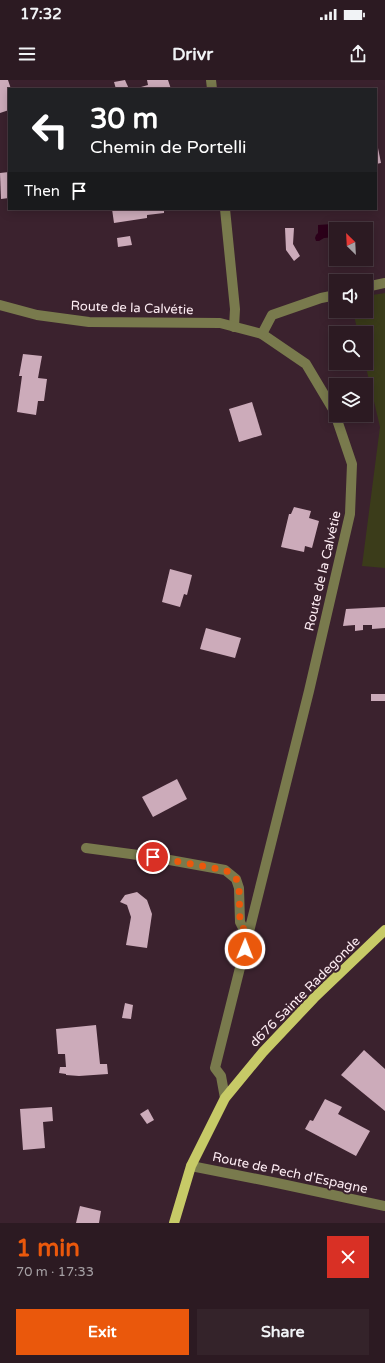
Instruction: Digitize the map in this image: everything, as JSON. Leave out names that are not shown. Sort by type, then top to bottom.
[{"type":"main road","name":"d676 Sainte Radegonde","points":[[174,1223],[191,1166],[225,1098],[263,1052],[314,998],[385,930]]},
{"type":"street","points":[[225,210],[235,309],[234,327]]},
{"type":"street","points":[[373,285],[385,282]]},
{"type":"street","points":[[262,334],[272,315],[329,296]]},
{"type":"street","name":"Route de la Calvétie","points":[[0,306],[37,315],[89,322],[220,323],[262,334],[306,364],[334,411],[352,464],[350,514],[215,1068],[221,1076],[225,1098]]},
{"type":"street","points":[[86,848],[153,857],[225,870],[236,878],[238,883],[240,922],[248,934]]},
{"type":"street","name":"Route de Pech d'Espagne","points":[[191,1166],[385,1206]]},
{"type":"shaded area","points":[[329,224],[329,238],[316,241],[315,238],[318,233],[318,225]]},
{"type":"shaded area","points":[[385,293],[385,568],[362,566],[380,427],[373,397],[373,378],[369,378],[367,370],[373,370],[373,326],[356,326],[355,318],[373,318],[373,295]]},
{"type":"building","points":[[0,80],[8,80],[11,88],[8,88],[8,110],[0,113]]},
{"type":"building","points":[[125,80],[129,88],[116,88],[114,82]]},
{"type":"building","points":[[147,80],[168,80],[171,88],[138,88],[148,85]]},
{"type":"building","points":[[377,148],[378,148],[381,163],[377,164]]},
{"type":"building","points":[[8,172],[8,198],[1,199],[0,173]]},
{"type":"building","points":[[112,210],[164,210],[164,213],[147,215],[147,218],[114,223]]},
{"type":"building","points":[[285,228],[294,228],[293,244],[300,256],[294,261],[286,250]]},
{"type":"building","points":[[130,236],[132,245],[118,247],[117,238]]},
{"type":"building","points":[[23,354],[42,356],[38,378],[47,379],[44,401],[38,401],[36,415],[17,412],[22,376],[19,376]]},
{"type":"building","points":[[252,402],[262,435],[239,442],[229,409]]},
{"type":"building","points":[[294,507],[311,511],[309,518],[319,521],[312,548],[305,546],[304,552],[281,547],[289,514],[291,514]]},
{"type":"building","points":[[170,569],[192,575],[187,595],[184,594],[180,607],[162,602]]},
{"type":"building","points":[[385,607],[385,628],[372,629],[372,625],[363,625],[363,630],[355,631],[355,625],[343,626],[346,609]]},
{"type":"building","points":[[206,628],[241,638],[235,658],[200,649]]},
{"type":"building","points":[[371,694],[385,694],[385,701],[371,701]]},
{"type":"building","points":[[177,779],[187,799],[153,817],[142,797]]},
{"type":"building","points":[[137,892],[147,900],[152,914],[147,948],[126,945],[131,917],[127,905],[120,902],[125,895]]},
{"type":"building","points":[[125,1003],[133,1005],[131,1019],[122,1018]]},
{"type":"building","points":[[96,1025],[100,1064],[107,1064],[108,1074],[79,1076],[59,1073],[60,1067],[66,1067],[65,1054],[58,1054],[56,1029]]},
{"type":"building","points":[[364,1050],[385,1069],[385,1111],[341,1075]]},
{"type":"building","points":[[325,1099],[342,1107],[338,1114],[370,1131],[356,1156],[305,1129],[310,1120],[313,1121]]},
{"type":"building","points":[[52,1107],[53,1121],[43,1122],[45,1148],[23,1150],[20,1109]]},
{"type":"building","points":[[148,1109],[154,1120],[147,1124],[140,1114]]},
{"type":"building","points":[[80,1206],[101,1211],[99,1223],[76,1223]]},
{"type":"route","points":[[153,857],[225,870],[236,878],[239,888],[240,922],[248,934],[245,949]]}]
